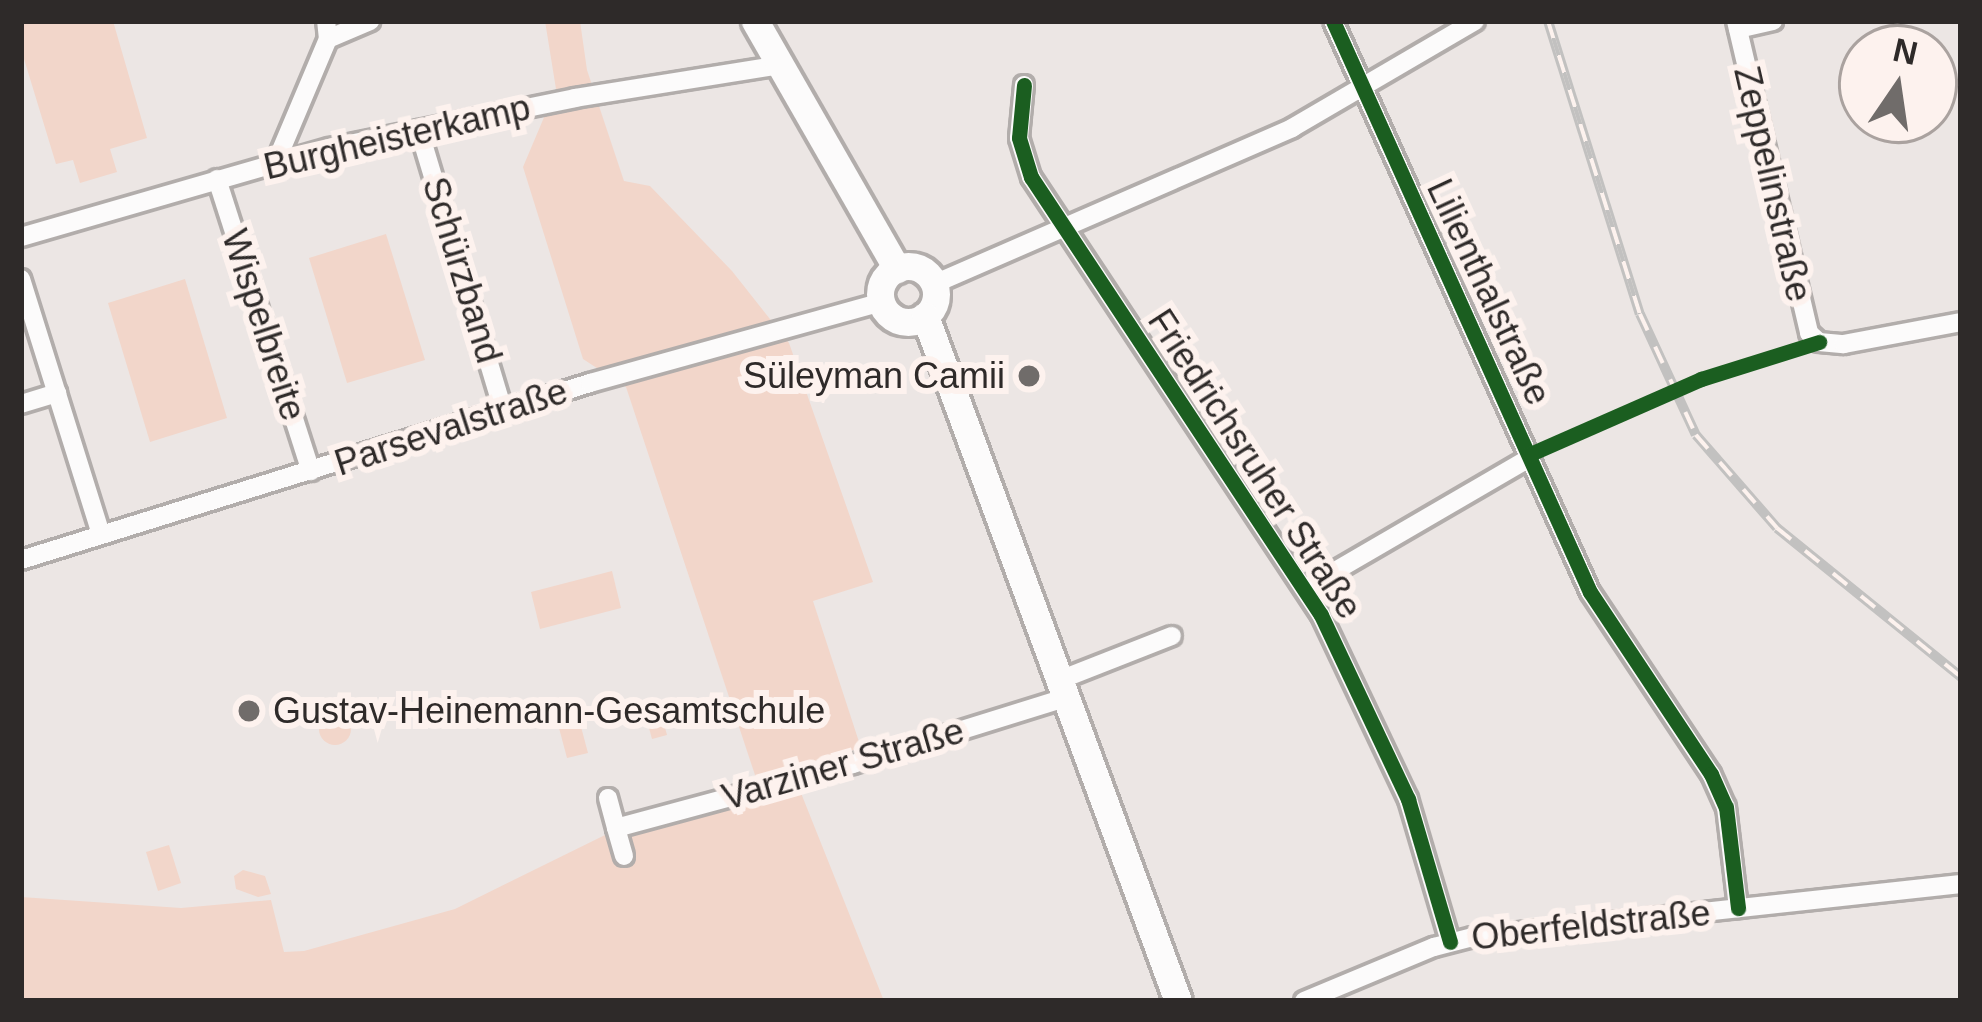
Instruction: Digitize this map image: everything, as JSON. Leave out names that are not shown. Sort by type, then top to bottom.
[{"type":"street","points":[[276,162],[327,30],[370,21]]},
{"type":"street","points":[[755,21],[896,269]]},
{"type":"street","name":"Lilienthalstraße","points":[[1333,21],[1590,592],[1712,775],[1726,807],[1738,908]]},
{"type":"street","points":[[934,284],[1067,229],[1364,91],[1475,21]]},
{"type":"street","points":[[1737,25],[1773,21]]},
{"type":"street","name":"Zeppelinstraße","points":[[1737,25],[1802,317],[1820,342],[1844,344],[1961,322]]},
{"type":"street","name":"Burgheisterkamp","points":[[21,237],[276,162],[419,130],[780,65]]},
{"type":"street","name":"Friedrichsruher Straße","points":[[1024,85],[1022,158],[1306,588],[1408,799],[1450,942]]},
{"type":"street","name":"Schürzband","points":[[419,130],[503,410]]},
{"type":"street","name":"Wispelbreite","points":[[218,179],[311,471]]},
{"type":"street","points":[[896,269],[923,270],[934,284],[935,302],[925,316],[898,320],[882,302],[884,281],[896,269]]},
{"type":"street","points":[[21,279],[101,535]]},
{"type":"street","name":"Parsevalstraße","points":[[21,560],[503,410],[882,302]]},
{"type":"street","points":[[925,316],[1178,1001]]},
{"type":"street","points":[[21,404],[57,393]]},
{"type":"street","points":[[1306,588],[1531,457]]},
{"type":"street","name":"Varziner Straße","points":[[616,828],[853,764],[1065,688],[1172,636]]},
{"type":"street","points":[[608,798],[624,856]]},
{"type":"street","name":"Oberfeldstraße","points":[[1304,1001],[1450,942],[1961,884]]},
{"type":"shaded area","points":[[113,21],[147,138],[110,149],[117,172],[80,183],[73,160],[56,164],[21,49],[21,23]]},
{"type":"shaded area","points":[[545,21],[580,21],[587,70],[624,181],[650,186],[732,271],[789,343],[873,582],[813,601],[861,748],[756,778],[626,387],[583,359],[523,167],[556,89]]},
{"type":"shaded area","points":[[386,234],[425,360],[347,383],[309,258]]},
{"type":"shaded area","points":[[185,279],[227,418],[150,442],[108,303]]},
{"type":"shaded area","points":[[612,571],[621,608],[540,629],[531,592]]},
{"type":"shaded area","points":[[657,698],[667,735],[652,739],[642,702]]},
{"type":"shaded area","points":[[335,713],[347,717],[351,729],[347,741],[335,745],[323,741],[319,729],[323,717]]},
{"type":"shaded area","points":[[580,723],[588,753],[567,758],[559,728]]},
{"type":"shaded area","points":[[799,788],[884,1001],[21,1001],[21,897],[181,908],[271,900],[284,952],[304,951],[455,909],[605,835]]},
{"type":"shaded area","points":[[169,845],[181,883],[158,891],[146,852]]},
{"type":"shaded area","points":[[243,870],[265,876],[271,894],[258,897],[236,889],[234,876]]},
{"type":"railway","points":[[1548,21],[1640,314],[1696,435],[1777,528],[1961,677]]},
{"type":"cycle path","points":[[1333,21],[1590,592],[1711,774],[1726,807],[1738,908]]},
{"type":"cycle path","points":[[1024,85],[1019,138],[1031,177],[1321,615],[1408,799],[1450,942]]},
{"type":"cycle path","points":[[1530,454],[1701,379],[1819,342]]},
{"type":"place","name":"Süleyman Camii","points":[[1029,376]]},
{"type":"place","name":"Gustav-Heinemann-Gesamtschule","points":[[249,711]]}]
